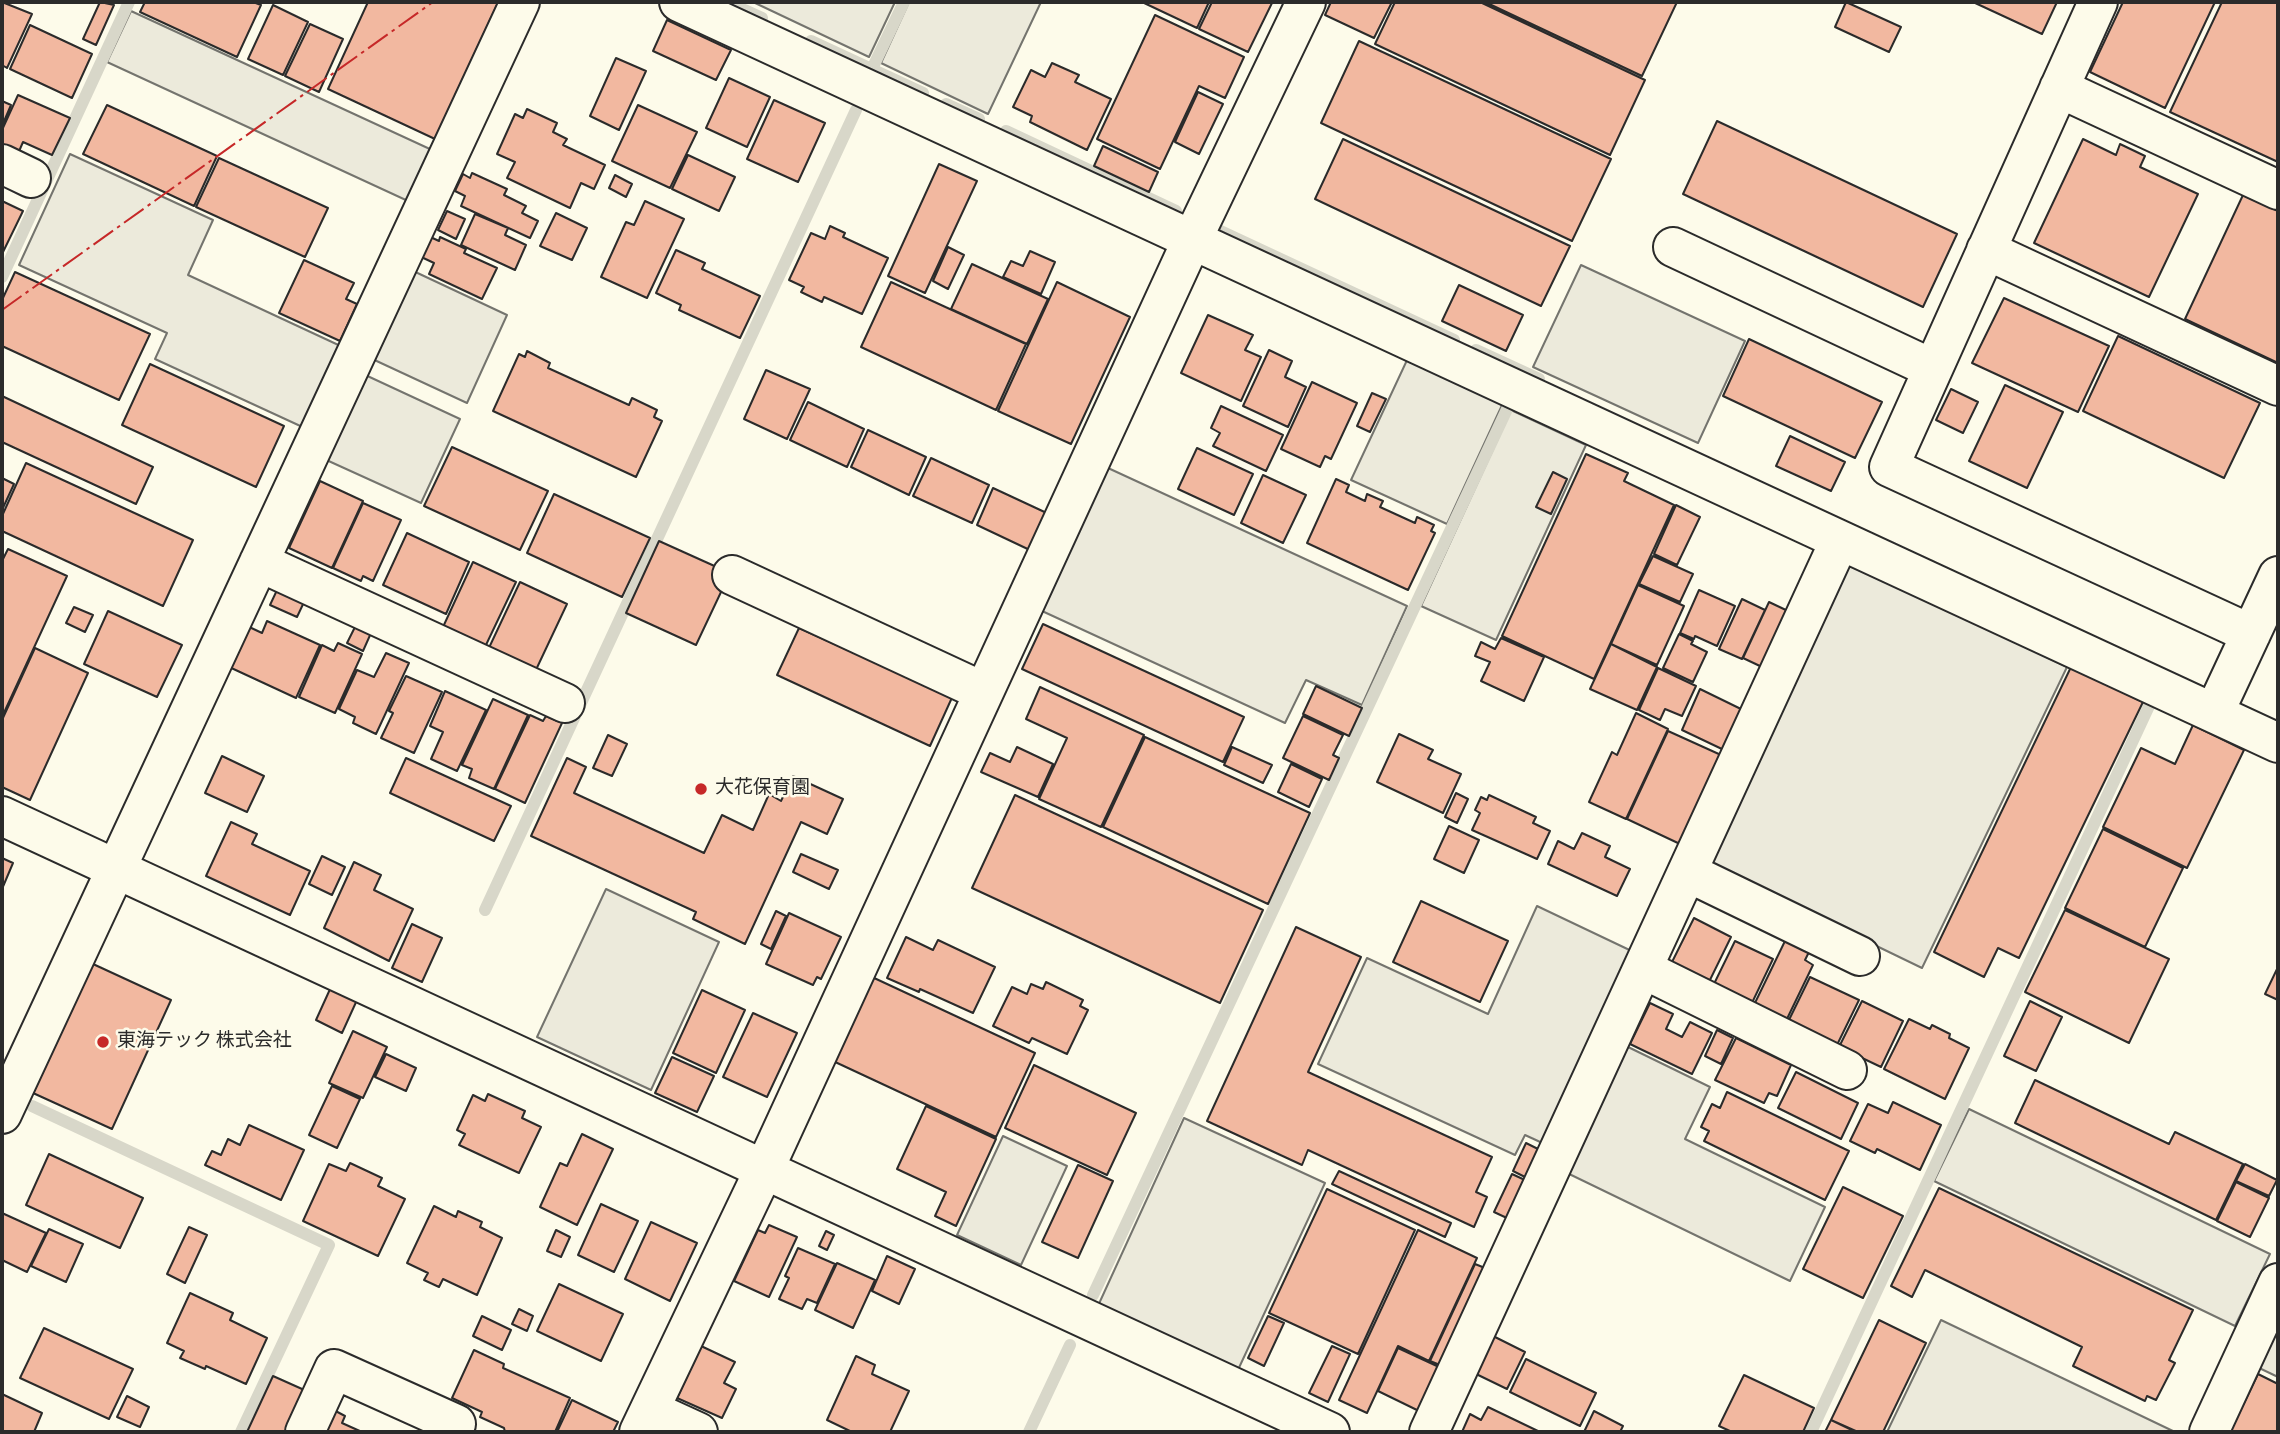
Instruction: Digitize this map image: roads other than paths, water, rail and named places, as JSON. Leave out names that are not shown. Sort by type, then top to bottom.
[{"type":"street","points":[[2,1114],[520,2]]},
{"type":"street","points":[[679,2],[2278,743]]},
{"type":"street","points":[[698,1432],[644,1421],[764,1170],[1192,240],[1306,2]]},
{"type":"street","points":[[2098,2],[1889,467],[2262,631]]},
{"type":"street","points":[[2059,88],[2278,190]]},
{"type":"street","points":[[1674,247],[1933,369]]},
{"type":"street","points":[[1986,250],[2278,386]]},
{"type":"street","points":[[1429,1432],[1840,540]]},
{"type":"street","points":[[260,562],[565,703]]},
{"type":"street","points":[[732,575],[984,692]]},
{"type":"street","points":[[2214,713],[2262,631],[2278,576]]},
{"type":"street","points":[[2,816],[1329,1432]]},
{"type":"street","points":[[1687,872],[1860,956]]},
{"type":"street","points":[[1643,969],[1847,1070]]},
{"type":"street","points":[[2209,1432],[2278,1283]]},
{"type":"street","points":[[305,1432],[334,1369],[456,1424],[452,1432]]},
{"type":"waterway","points":[[2,277],[129,2]]},
{"type":"waterway","points":[[727,2],[762,18]]},
{"type":"waterway","points":[[872,69],[904,2]]},
{"type":"waterway","points":[[811,41],[923,93]]},
{"type":"waterway","points":[[946,104],[979,119]]},
{"type":"waterway","points":[[485,910],[856,110]]},
{"type":"waterway","points":[[1006,131],[1176,211]]},
{"type":"waterway","points":[[1216,229],[1454,340]]},
{"type":"waterway","points":[[1476,350],[1539,379]]},
{"type":"waterway","points":[[1093,1295],[1508,407]]},
{"type":"waterway","points":[[1811,1432],[2149,706]]},
{"type":"waterway","points":[[32,1106],[329,1245],[241,1432]]},
{"type":"waterway","points":[[1029,1432],[1070,1345]]},
{"type":"place","name":"大花保育園","points":[[701,789]]},
{"type":"place","name":"東海テック 株式会社","points":[[103,1042]]}]
